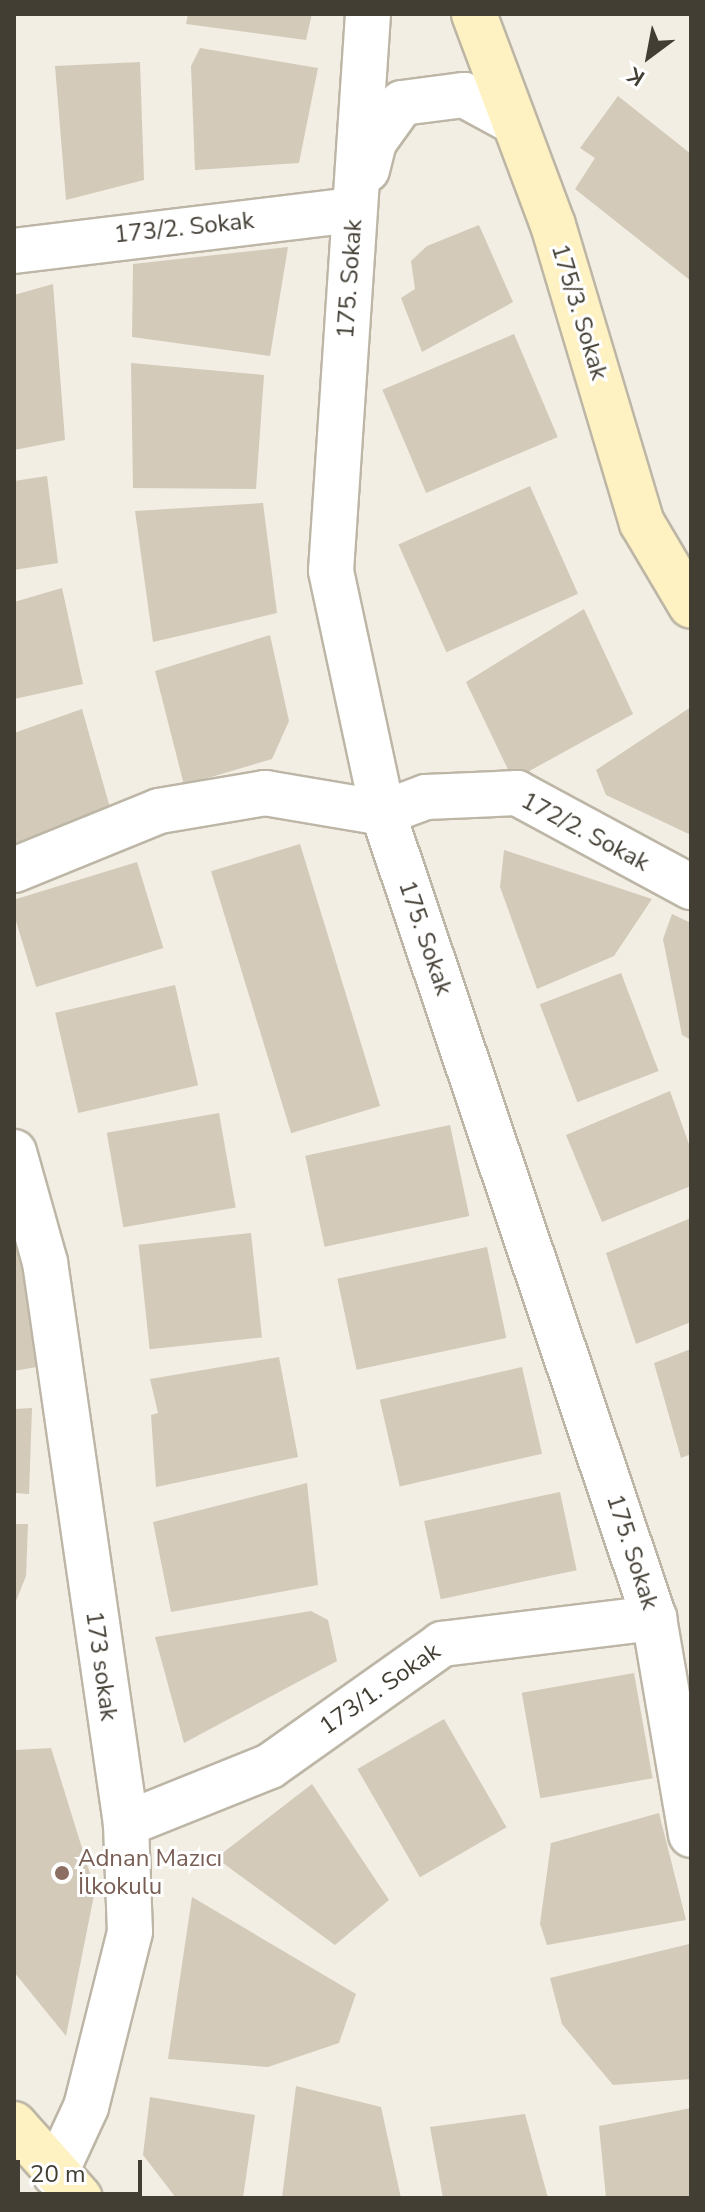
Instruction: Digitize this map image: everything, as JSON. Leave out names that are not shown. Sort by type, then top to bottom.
[{"type":"main road","name":"175/3. Sokak","points":[[474,14],[553,225],[642,523],[691,606]]},
{"type":"main road","points":[[14,2124],[66,2190]]},
{"type":"street","name":"175. Sokak","points":[[368,14],[331,571],[383,813],[654,1618],[691,1835]]},
{"type":"street","points":[[355,210],[374,142],[402,103],[464,95],[512,121]]},
{"type":"street","name":"173/2. Sokak","points":[[14,251],[355,210]]},
{"type":"street","points":[[14,870],[159,811],[265,793],[383,813]]},
{"type":"street","name":"172/2. Sokak","points":[[383,813],[426,797],[517,793],[691,887]]},
{"type":"street","name":"173 sokak","points":[[14,1152],[45,1262],[126,1824],[130,1932],[66,2190]]},
{"type":"street","name":"173/1. Sokak","points":[[126,1824],[270,1766],[442,1644],[654,1618]]},
{"type":"building","points":[[188,14],[312,14],[306,40],[186,24]]},
{"type":"building","points":[[200,48],[318,68],[299,163],[195,170],[191,66]]},
{"type":"building","points":[[140,62],[144,180],[66,200],[55,66]]},
{"type":"building","points":[[618,96],[691,154],[691,281],[575,189],[595,158],[580,148]]},
{"type":"building","points":[[479,225],[513,302],[422,352],[401,298],[415,289],[411,261],[427,246]]},
{"type":"building","points":[[288,247],[270,356],[132,337],[133,264]]},
{"type":"building","points":[[53,284],[65,440],[14,450],[14,295]]},
{"type":"building","points":[[514,334],[558,437],[426,493],[382,390]]},
{"type":"building","points":[[131,363],[264,375],[256,489],[133,488]]},
{"type":"building","points":[[47,476],[58,563],[14,570],[14,481]]},
{"type":"building","points":[[530,486],[578,594],[446,652],[398,545]]},
{"type":"building","points":[[263,503],[277,613],[153,642],[135,511]]},
{"type":"building","points":[[62,588],[83,684],[14,699],[14,602]]},
{"type":"building","points":[[584,609],[633,714],[513,780],[466,682]]},
{"type":"building","points":[[270,635],[289,721],[272,759],[184,785],[155,671]]},
{"type":"building","points":[[691,707],[691,835],[606,795],[596,770]]},
{"type":"building","points":[[82,709],[111,811],[14,844],[14,733]]},
{"type":"building","points":[[300,844],[380,1106],[291,1133],[211,871]]},
{"type":"building","points":[[504,850],[652,899],[614,956],[537,989],[500,887]]},
{"type":"building","points":[[137,862],[163,948],[36,987],[14,915],[14,900]]},
{"type":"building","points":[[672,914],[691,923],[691,1040],[682,1035],[663,939]]},
{"type":"building","points":[[621,973],[659,1071],[577,1102],[540,1004]]},
{"type":"building","points":[[175,985],[198,1085],[78,1113],[55,1013]]},
{"type":"building","points":[[670,1091],[691,1150],[691,1186],[602,1222],[566,1135]]},
{"type":"building","points":[[219,1113],[236,1208],[123,1227],[107,1133]]},
{"type":"building","points":[[450,1125],[469,1216],[325,1247],[305,1156]]},
{"type":"building","points":[[691,1218],[691,1322],[636,1344],[606,1253]]},
{"type":"building","points":[[251,1233],[262,1337],[150,1349],[139,1245]]},
{"type":"building","points":[[487,1247],[506,1338],[357,1370],[337,1279]]},
{"type":"building","points":[[21,1248],[48,1365],[14,1371],[14,1251]]},
{"type":"building","points":[[691,1349],[691,1454],[681,1458],[654,1363]]},
{"type":"building","points":[[279,1357],[298,1457],[156,1487],[151,1415],[158,1413],[150,1379]]},
{"type":"building","points":[[522,1367],[542,1454],[400,1487],[380,1400]]},
{"type":"building","points":[[32,1408],[29,1494],[14,1493],[14,1409]]},
{"type":"building","points":[[307,1483],[318,1585],[171,1612],[153,1522]]},
{"type":"building","points":[[560,1492],[577,1570],[441,1599],[424,1521]]},
{"type":"building","points":[[14,1524],[28,1524],[26,1576],[14,1606]]},
{"type":"building","points":[[311,1611],[328,1620],[337,1661],[184,1743],[155,1637]]},
{"type":"building","points":[[634,1673],[653,1778],[540,1798],[522,1693]]},
{"type":"building","points":[[444,1719],[506,1827],[420,1877],[357,1769]]},
{"type":"building","points":[[51,1748],[95,1890],[66,2036],[14,1972],[14,1750]]},
{"type":"building","points":[[312,1784],[389,1900],[335,1945],[216,1858]]},
{"type":"building","points":[[659,1813],[686,1920],[547,1945],[540,1924],[551,1843]]},
{"type":"building","points":[[192,1897],[356,1994],[339,2043],[268,2067],[168,2059]]},
{"type":"building","points":[[689,1944],[691,2079],[613,2085],[562,2024],[550,1978]]},
{"type":"building","points":[[296,2086],[381,2107],[401,2198],[282,2198]]},
{"type":"building","points":[[150,2097],[255,2115],[243,2198],[176,2198],[143,2155]]},
{"type":"building","points":[[691,2108],[691,2198],[606,2198],[599,2126]]},
{"type":"building","points":[[525,2114],[548,2198],[443,2198],[430,2127]]},
{"type":"building","points":[[14,2185],[25,2198],[14,2198]]},
{"type":"place","name":"Adnan Mazıcı İlkokulu","points":[[62,1873]]}]
